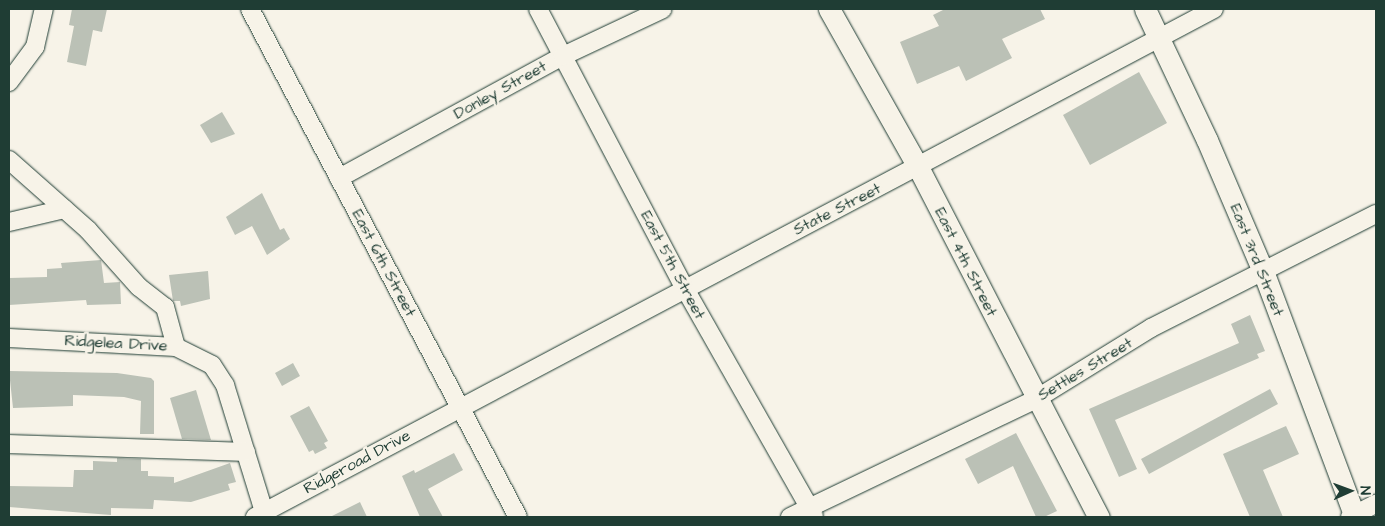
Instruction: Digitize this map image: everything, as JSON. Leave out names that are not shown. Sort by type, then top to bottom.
[{"type":"main road","name":"East 4th Street","points":[[829,9],[918,167],[1099,517]]},
{"type":"main road","name":"East 3rd Street","points":[[1145,9],[1160,37],[1263,270],[1353,516]]},
{"type":"street","points":[[9,82],[35,47],[44,9]]},
{"type":"street","name":"East 6th Street","points":[[250,9],[518,517]]},
{"type":"street","name":"East 5th Street","points":[[538,9],[684,287],[812,512]]},
{"type":"street","name":"Donley Street","points":[[340,178],[563,56],[663,9]]},
{"type":"street","name":"State Street","points":[[459,407],[684,287],[918,167],[1214,9]]},
{"type":"street","points":[[9,160],[66,209],[139,287],[165,307],[176,347]]},
{"type":"street","points":[[9,222],[66,209]]},
{"type":"street","name":"Settles Street","points":[[790,517],[812,512],[1036,398],[1152,328],[1376,214]]},
{"type":"street","name":"Ridgelea Drive","points":[[9,338],[176,347],[212,365],[225,385],[246,452],[259,515]]},
{"type":"street","name":"Ridgeroad Drive","points":[[259,515],[459,407]]},
{"type":"street","points":[[9,444],[246,452]]},
{"type":"street","points":[[1353,516],[1376,504]]},
{"type":"building","points":[[72,9],[107,9],[102,32],[93,30],[86,66],[67,62],[74,26],[69,25]]},
{"type":"building","points":[[945,9],[1040,9],[1045,19],[1002,39],[1012,58],[966,81],[959,66],[917,84],[900,42],[939,26],[933,15]]},
{"type":"building","points":[[1139,72],[1167,123],[1090,165],[1063,115]]},
{"type":"building","points":[[222,112],[235,134],[211,143],[200,125]]},
{"type":"building","points":[[262,193],[280,230],[284,228],[290,239],[267,255],[252,226],[235,235],[226,217]]},
{"type":"building","points":[[101,260],[104,283],[120,282],[121,304],[87,305],[86,300],[9,305],[9,278],[47,277],[47,269],[62,268],[61,263]]},
{"type":"building","points":[[208,271],[210,299],[181,306],[180,301],[173,301],[169,275]]},
{"type":"building","points":[[1250,315],[1265,351],[1257,354],[1259,358],[1115,420],[1137,469],[1119,477],[1089,409],[1239,343],[1231,324]]},
{"type":"building","points":[[293,363],[300,376],[282,386],[275,373]]},
{"type":"building","points":[[9,371],[117,373],[151,378],[154,381],[154,434],[140,434],[141,401],[124,397],[73,395],[73,406],[13,408]]},
{"type":"building","points":[[1270,389],[1278,404],[1149,474],[1141,459]]},
{"type":"building","points":[[196,390],[211,440],[182,439],[170,398]]},
{"type":"building","points":[[309,406],[328,441],[324,443],[327,448],[315,454],[313,450],[309,452],[290,416]]},
{"type":"building","points":[[1286,426],[1299,454],[1263,470],[1283,517],[1250,517],[1223,454]]},
{"type":"building","points":[[1016,433],[1057,511],[1044,517],[1036,517],[1013,466],[978,484],[965,459]]},
{"type":"building","points":[[454,453],[463,470],[428,489],[443,517],[420,517],[402,476],[414,470],[415,473]]},
{"type":"building","points":[[117,458],[141,459],[141,471],[148,471],[148,476],[174,477],[174,483],[230,463],[236,482],[228,484],[230,490],[191,502],[154,500],[153,509],[111,508],[111,515],[9,507],[9,486],[73,487],[74,470],[93,470],[93,461],[117,462]]},
{"type":"building","points":[[360,502],[367,517],[330,517]]}]
